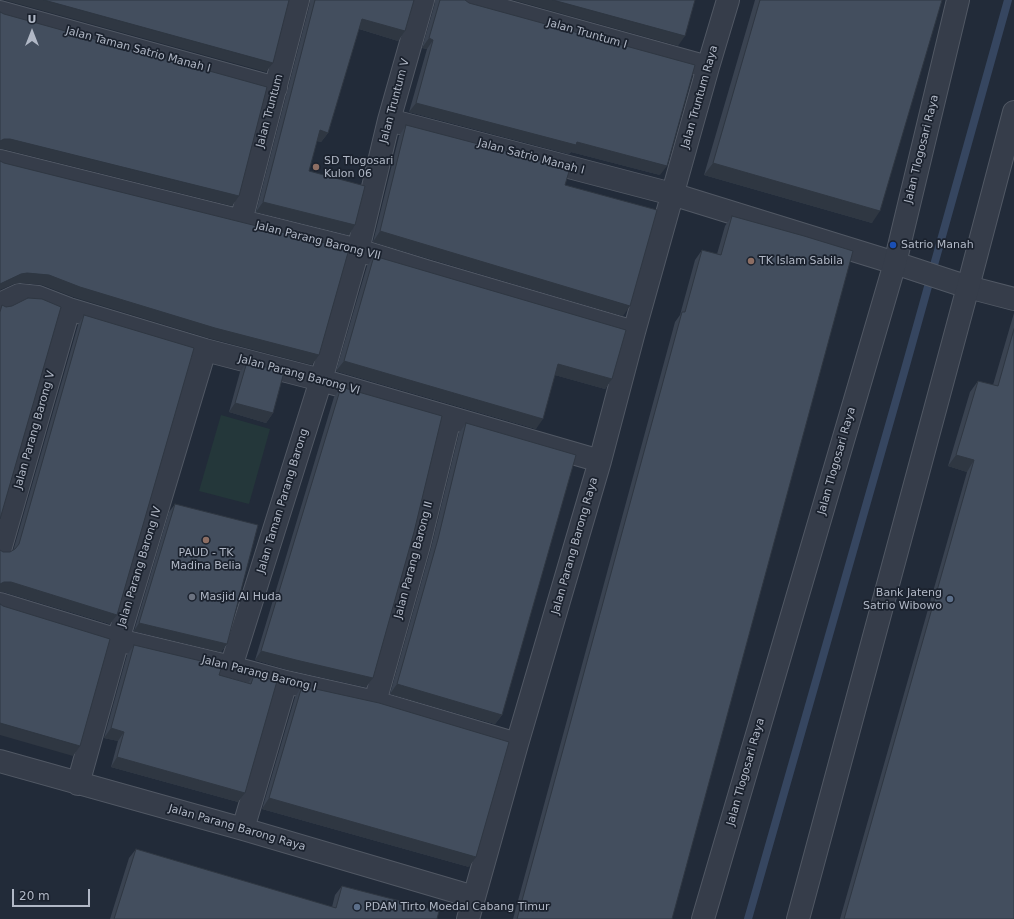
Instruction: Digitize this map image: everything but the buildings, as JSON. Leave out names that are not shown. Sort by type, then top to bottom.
[{"type":"street","name":"Jalan Truntum","points":[[241,221],[298,0]]},
{"type":"street","name":"Jalan Truntum V","points":[[321,380],[358,250],[389,120],[423,0]]},
{"type":"street","name":"Jalan Truntum I","points":[[466,0],[708,67]]},
{"type":"street","name":"Jalan Truntum Raya","points":[[672,194],[728,0]]},
{"type":"street","name":"Jalan Tlogosari Raya","points":[[703,919],[902,265],[958,0]]},
{"type":"street","name":"Jalan Taman Satrio Manah I","points":[[0,12],[276,88]]},
{"type":"street","points":[[798,919],[963,285],[1014,112]]},
{"type":"street","name":"Jalan Satrio Manah I","points":[[389,120],[672,194],[963,285],[1014,299]]},
{"type":"street","name":"Jalan Parang Barong VII","points":[[0,161],[358,250],[634,332]]},
{"type":"street","name":"Jalan Parang Barong Raya","points":[[468,919],[517,744],[600,461],[672,194]]},
{"type":"street","name":"Jalan Parang Barong VI","points":[[0,304],[19,295],[38,297],[69,310],[205,350],[321,380],[600,461]]},
{"type":"street","name":"Jalan Parang Barong V","points":[[0,550],[69,310]]},
{"type":"street","name":"Jalan Parang Barong IV","points":[[78,784],[118,640],[205,350]]},
{"type":"street","name":"Jalan Taman Parang Barong","points":[[231,667],[321,380]]},
{"type":"street","name":"Jalan Parang Barong II","points":[[375,702],[419,545],[450,418]]},
{"type":"street","name":"Jalan Parang Barong I","points":[[0,604],[118,640],[231,667],[286,682],[375,702],[517,744]]},
{"type":"street","points":[[243,829],[286,682]]},
{"type":"street","name":"Jalan Parang Barong Raya","points":[[0,762],[243,829],[474,897]]},
{"type":"shaded area","points":[[221,415],[270,429],[249,504],[199,491]]},
{"type":"waterway","points":[[748,919],[905,369],[1008,0]]},
{"type":"place","name":"SD Tlogosari Kulon 06","points":[[316,167]]},
{"type":"place","name":"Satrio Manah","points":[[893,245]]},
{"type":"place","name":"TK Islam Sabila","points":[[751,261]]},
{"type":"place","name":"PAUD - TK Madina Belia","points":[[206,540]]},
{"type":"place","name":"Masjid Al Huda","points":[[192,597]]},
{"type":"place","name":"Bank Jateng Satrio Wibowo","points":[[950,599]]},
{"type":"place","name":"PDAM Tirto Moedal Cabang Timur","points":[[357,907]]}]
